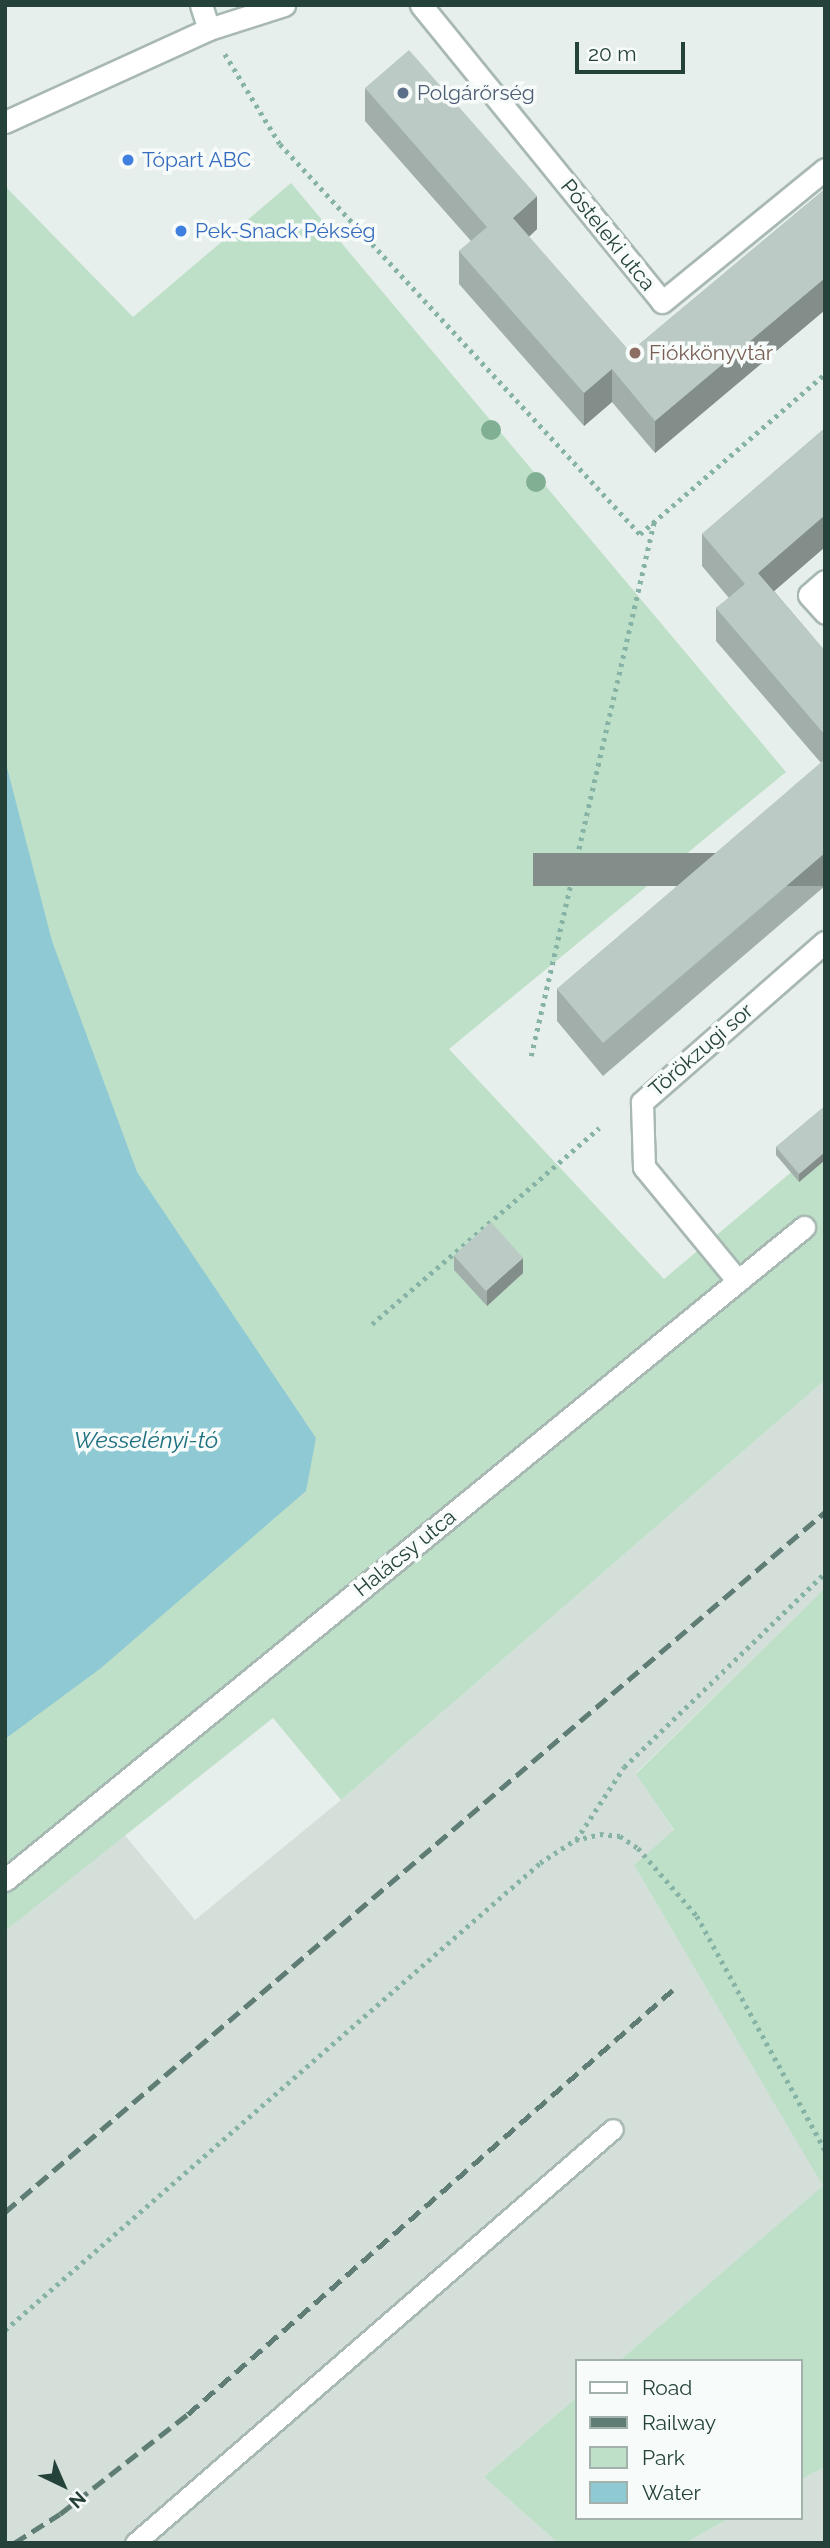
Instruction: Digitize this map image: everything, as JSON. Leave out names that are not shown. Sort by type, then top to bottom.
[{"type":"street","points":[[201,5],[209,29]]},
{"type":"street","points":[[5,122],[209,29],[284,5]]},
{"type":"street","name":"Pósteleki utca","points":[[421,5],[662,302],[825,169]]},
{"type":"street","points":[[825,582],[809,595],[825,613]]},
{"type":"street","name":"Törökzugi sor","points":[[738,1281],[644,1167],[642,1101],[825,942]]},
{"type":"street","name":"Halácsy utca","points":[[5,1880],[804,1227]]},
{"type":"lane","points":[[135,2543],[614,2129]]},
{"type":"path","points":[[209,29],[280,144],[640,534],[825,374]]},
{"type":"path","points":[[531,1056],[654,522]]},
{"type":"path","points":[[372,1324],[599,1128]]},
{"type":"path","points":[[575,1840],[624,1767],[825,1573]]},
{"type":"path","points":[[5,2330],[540,1863],[575,1840],[600,1834],[620,1836],[669,1880],[697,1916],[825,2150]]},
{"type":"shaded area","points":[[825,1380],[825,1588],[636,1773],[674,1831],[634,1865],[824,2186],[621,2359],[574,2359],[574,2400],[484,2477],[558,2543],[5,2543],[5,1931],[123,1833],[195,1920],[341,1800]]},
{"type":"shaded area","points":[[825,2467],[825,2543],[685,2543],[726,2520],[802,2520],[802,2479]]},
{"type":"green space","points":[[291,183],[786,772],[449,1049],[664,1279],[825,1144],[825,1380],[341,1800],[273,1718],[5,1931],[5,186],[133,317]]},
{"type":"green space","points":[[825,1588],[825,2467],[802,2479],[802,2359],[621,2359],[823,2186],[634,1865],[674,1830],[636,1774]]},
{"type":"green space","points":[[574,2400],[574,2520],[726,2520],[685,2543],[558,2543],[484,2477]]},
{"type":"water","name":"Wesselényi-tó","points":[[5,760],[52,941],[137,1172],[316,1438],[306,1491],[101,1668],[5,1739]]},
{"type":"building","points":[[409,50],[537,196],[513,218],[630,352],[825,189],[825,278],[655,421],[612,369],[584,393],[459,251],[487,227],[365,88]]},
{"type":"building","points":[[825,428],[825,515],[758,573],[825,651],[825,735],[716,608],[745,584],[702,534]]},
{"type":"building","points":[[825,759],[825,853],[603,1043],[557,989]]},
{"type":"building","points":[[825,1106],[825,1152],[799,1174],[776,1147]]},
{"type":"building","points":[[491,1222],[523,1258],[486,1291],[454,1255]]},
{"type":"railway","points":[[5,2212],[825,1512]]},
{"type":"railway","points":[[14,2543],[60,2514],[188,2414],[675,1988]]},
{"type":"place","name":"Polgárőrség","points":[[403,93]]},
{"type":"place","name":"Tópart ABC","points":[[128,160]]},
{"type":"place","name":"Pek-Snack Pékség","points":[[181,231]]},
{"type":"place","name":"Fiókkönyvtár","points":[[635,353]]}]
